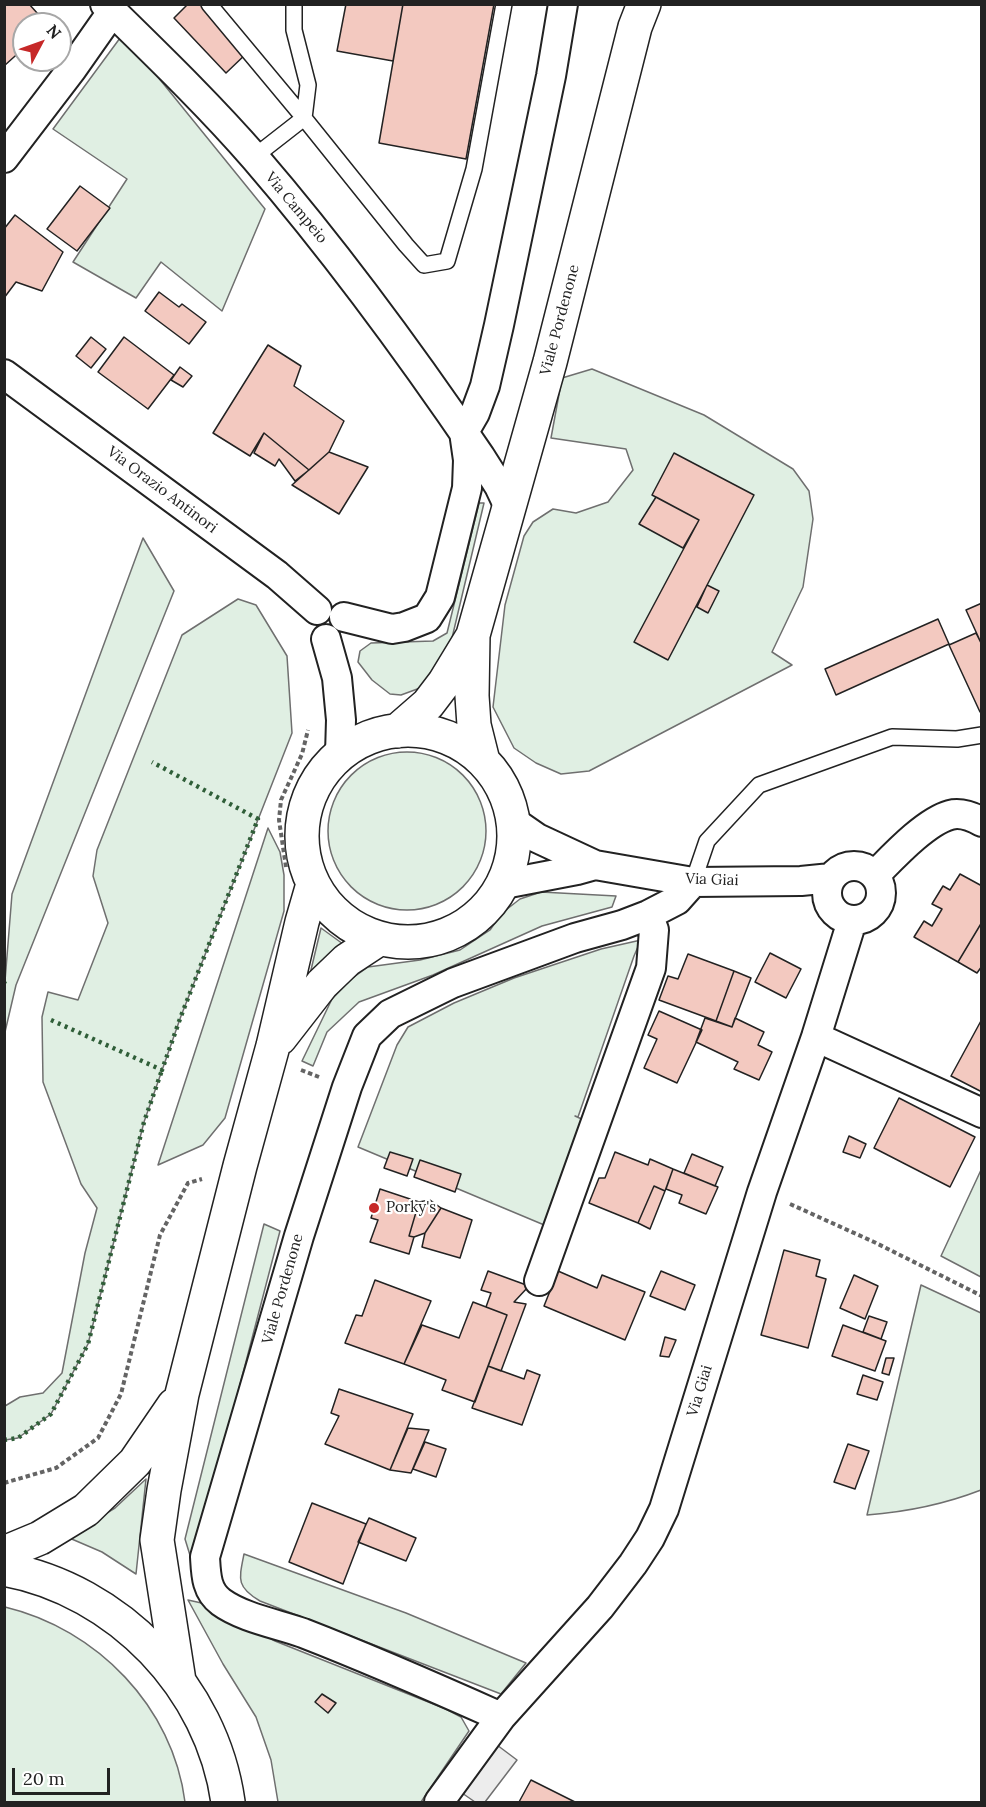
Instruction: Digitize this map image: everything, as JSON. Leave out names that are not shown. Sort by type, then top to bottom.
[{"type":"main road","name":"Viale Pordenone","points":[[483,761],[474,725],[473,635],[550,362],[635,27],[644,4]]},
{"type":"main road","name":"Viale Pordenone","points":[[397,731],[433,697],[473,635]]},
{"type":"main road","name":"Viale Pordenone","points":[[418,730],[442,736],[464,746],[483,761],[496,777],[506,794],[513,822],[514,852],[504,884],[484,912],[451,934],[413,943],[379,939],[340,918],[326,904],[313,884],[303,851],[302,829],[305,812],[310,794],[320,776],[340,754],[368,738],[397,731],[418,730]]},
{"type":"main road","points":[[179,1681],[157,1540],[182,1394],[240,1166],[272,1052],[313,884]]},
{"type":"main road","points":[[272,1052],[322,984],[347,960],[379,939]]},
{"type":"main road","points":[[4,1553],[40,1538],[86,1510],[135,1462],[182,1394]]},
{"type":"main road","points":[[4,1569],[54,1584],[107,1611],[145,1642],[179,1681],[198,1712],[221,1766],[228,1803]]},
{"type":"street","points":[[464,432],[485,386],[499,326],[551,76],[563,4]]},
{"type":"street","points":[[4,158],[108,8]]},
{"type":"street","name":"Via Campeio","points":[[108,8],[176,74],[254,157],[344,265],[464,432],[499,486],[508,505]]},
{"type":"street","name":"Via Orazio Antinori","points":[[4,374],[277,575],[316,610]]},
{"type":"street","name":"Via Campeio","points":[[344,617],[392,629],[427,618],[434,609],[444,584],[467,488],[468,460],[464,432]]},
{"type":"street","points":[[480,456],[496,463],[509,460],[524,449]]},
{"type":"street","points":[[332,606],[344,617],[343,628],[331,639],[316,635],[312,630],[311,619],[316,610],[321,607],[332,606]]},
{"type":"street","points":[[326,639],[337,678],[341,720],[340,754]]},
{"type":"street","points":[[875,875],[927,828],[950,814],[971,815],[981,822]]},
{"type":"street","name":"Via Giai","points":[[513,822],[537,838],[595,865],[693,882],[801,881],[831,878]]},
{"type":"street","name":"Via Giai","points":[[504,884],[595,865]]},
{"type":"street","points":[[852,866],[860,866],[875,875],[882,892],[881,901],[877,909],[869,916],[852,921],[843,918],[830,906],[827,887],[836,872],[852,866]]},
{"type":"street","name":"Viale Pordenone","points":[[501,1717],[378,1664],[220,1602],[206,1582],[205,1557],[299,1236],[347,1087],[367,1036],[390,1014],[453,983],[575,938],[648,915],[677,900],[693,882]]},
{"type":"street","points":[[539,1281],[651,968],[654,930],[648,915]]},
{"type":"street","name":"Via Giai","points":[[439,1803],[501,1717],[600,1607],[633,1564],[650,1538],[664,1509],[762,1192],[816,1037],[852,921]]},
{"type":"street","points":[[816,1037],[981,1113]]},
{"type":"lane","points":[[210,4],[424,265],[447,261],[474,169],[504,4]]},
{"type":"lane","points":[[254,157],[304,118],[308,85],[294,30],[294,4]]},
{"type":"lane","points":[[693,882],[707,841],[759,785],[891,737],[957,739],[981,735]]},
{"type":"path","points":[[286,867],[279,820],[281,800],[302,754],[310,724]]},
{"type":"path","points":[[272,1052],[347,1087]]},
{"type":"path","points":[[4,1483],[56,1468],[98,1438],[121,1394],[160,1235],[188,1183],[240,1166]]},
{"type":"path","points":[[762,1192],[874,1242],[981,1296]]},
{"type":"green space","points":[[123,34],[265,209],[222,311],[161,262],[136,298],[73,262],[127,179],[53,129]]},
{"type":"green space","points":[[592,369],[704,415],[793,469],[809,491],[813,519],[803,587],[772,652],[792,665],[589,771],[561,774],[536,763],[514,748],[493,707],[505,605],[524,536],[533,522],[553,509],[576,513],[608,502],[633,470],[626,449],[551,438],[562,378]]},
{"type":"green space","points":[[479,503],[484,503],[452,638],[437,668],[420,688],[401,695],[390,694],[372,680],[358,662],[360,651],[371,643],[433,641],[447,633]]},
{"type":"green space","points":[[143,538],[174,591],[16,985],[5,1032],[5,981],[12,894]]},
{"type":"green space","points":[[238,599],[256,605],[287,656],[292,733],[181,1016],[144,1122],[88,1344],[51,1414],[18,1438],[5,1440],[5,1406],[20,1397],[43,1393],[62,1373],[85,1253],[97,1208],[81,1184],[43,1082],[42,1017],[48,992],[78,1000],[108,923],[93,876],[97,850],[182,635]]},
{"type":"green space","points":[[407,752],[437,758],[463,775],[480,801],[486,831],[480,861],[463,887],[437,904],[407,910],[377,904],[351,887],[334,861],[328,831],[334,801],[351,775],[377,758]]},
{"type":"green space","points":[[268,828],[280,852],[284,875],[284,911],[225,1118],[203,1145],[158,1165]]},
{"type":"green space","points":[[541,892],[616,896],[612,907],[542,926],[433,975],[359,1002],[327,1032],[313,1066],[302,1061],[332,999],[351,979],[368,967],[420,960],[460,950],[490,930],[502,913],[520,899]]},
{"type":"green space","points":[[321,928],[343,944],[310,974]]},
{"type":"green space","points":[[641,940],[578,1117],[575,1116],[586,1121],[549,1227],[358,1147],[397,1045],[408,1027],[454,1003],[514,978],[601,949]]},
{"type":"green space","points":[[981,1170],[981,1277],[941,1256]]},
{"type":"green space","points":[[264,1224],[280,1231],[193,1565],[185,1539]]},
{"type":"green space","points":[[921,1285],[981,1313],[981,1490],[925,1507],[867,1515]]},
{"type":"green space","points":[[146,1479],[136,1574],[102,1552],[67,1537],[115,1508]]},
{"type":"green space","points":[[244,1554],[406,1613],[526,1663],[501,1694],[260,1601],[243,1587],[241,1582]]},
{"type":"green space","points":[[188,1600],[206,1604],[275,1641],[446,1709],[461,1717],[469,1731],[421,1802],[278,1802],[271,1760],[256,1717],[223,1664]]},
{"type":"green space","points":[[5,1607],[39,1618],[70,1633],[99,1653],[125,1677],[147,1704],[165,1735],[178,1767],[185,1802],[5,1802]]},
{"type":"shaded area","points":[[497,1745],[517,1760],[485,1802],[475,1802],[462,1793]]},
{"type":"building","points":[[4,4],[29,4],[36,12],[12,12],[12,59],[4,66]]},
{"type":"building","points":[[188,4],[202,4],[248,52],[226,73],[174,18]]},
{"type":"building","points":[[346,4],[403,4],[393,61],[337,51]]},
{"type":"building","points":[[403,4],[494,4],[466,159],[379,143]]},
{"type":"building","points":[[80,186],[110,208],[77,251],[47,229]]},
{"type":"building","points":[[15,215],[63,252],[42,291],[16,282],[4,298],[4,229]]},
{"type":"building","points":[[159,292],[179,307],[182,304],[206,322],[189,344],[145,311]]},
{"type":"building","points":[[91,337],[106,349],[91,368],[76,356]]},
{"type":"building","points":[[124,337],[174,375],[148,409],[98,372]]},
{"type":"building","points":[[268,345],[301,366],[294,386],[344,421],[329,452],[309,470],[264,433],[250,456],[213,433]]},
{"type":"building","points":[[180,367],[192,376],[183,387],[171,380]]},
{"type":"building","points":[[264,433],[309,470],[295,481],[279,459],[275,466],[254,453]]},
{"type":"building","points":[[329,452],[368,467],[339,514],[292,485]]},
{"type":"building","points":[[674,453],[754,495],[668,660],[634,642],[699,520],[652,495]]},
{"type":"building","points":[[656,497],[699,520],[683,548],[639,524]]},
{"type":"building","points":[[707,585],[719,591],[708,613],[697,607]]},
{"type":"building","points":[[982,603],[982,645],[966,610]]},
{"type":"building","points":[[938,619],[949,644],[836,695],[825,669]]},
{"type":"building","points":[[976,633],[982,645],[982,711],[980,712],[949,645]]},
{"type":"building","points":[[960,874],[982,886],[982,922],[958,962],[914,937],[924,921],[932,926],[942,909],[932,904],[943,886],[950,890]]},
{"type":"building","points":[[982,922],[982,966],[977,973],[958,962]]},
{"type":"building","points":[[770,953],[801,969],[786,998],[755,982]]},
{"type":"building","points":[[688,954],[734,971],[716,1021],[659,1000],[668,976],[678,979]]},
{"type":"building","points":[[734,971],[751,978],[732,1027],[716,1021]]},
{"type":"building","points":[[659,1011],[702,1030],[677,1083],[644,1068],[657,1039],[648,1035]]},
{"type":"building","points":[[705,1018],[732,1027],[735,1018],[764,1032],[758,1045],[772,1052],[759,1080],[734,1069],[738,1062],[696,1042]]},
{"type":"building","points":[[982,1019],[982,1092],[951,1076]]},
{"type":"building","points":[[899,1098],[975,1137],[950,1187],[874,1148]]},
{"type":"building","points":[[849,1136],[866,1144],[860,1158],[843,1152]]},
{"type":"building","points":[[390,1152],[413,1159],[407,1176],[384,1168]]},
{"type":"building","points":[[615,1152],[648,1165],[650,1159],[673,1169],[665,1191],[654,1186],[638,1223],[589,1203],[599,1178],[605,1178]]},
{"type":"building","points":[[692,1154],[723,1167],[715,1186],[684,1173]]},
{"type":"building","points":[[420,1160],[461,1174],[455,1192],[414,1177]]},
{"type":"building","points":[[673,1169],[718,1187],[706,1214],[679,1203],[682,1195],[666,1189]]},
{"type":"building","points":[[654,1186],[665,1191],[650,1229],[638,1223]]},
{"type":"building","points":[[380,1189],[419,1202],[409,1236],[414,1237],[409,1254],[370,1242],[378,1220],[371,1218]]},
{"type":"building","points":[[430,1200],[441,1208],[425,1233],[414,1237],[409,1236],[419,1202]]},
{"type":"building","points":[[441,1208],[472,1220],[460,1258],[422,1247],[425,1233]]},
{"type":"building","points":[[784,1250],[820,1260],[816,1276],[826,1279],[808,1348],[761,1335]]},
{"type":"building","points":[[488,1271],[529,1286],[514,1302],[526,1304],[501,1371],[488,1366],[507,1315],[486,1307],[491,1293],[481,1290]]},
{"type":"building","points":[[558,1271],[597,1288],[602,1275],[645,1292],[625,1340],[544,1306]]},
{"type":"building","points":[[661,1271],[695,1285],[685,1310],[650,1296]]},
{"type":"building","points":[[854,1275],[878,1286],[865,1319],[840,1308]]},
{"type":"building","points":[[375,1280],[431,1301],[404,1364],[345,1343],[356,1315],[362,1316]]},
{"type":"building","points":[[473,1302],[507,1315],[475,1402],[442,1390],[446,1380],[404,1364],[422,1325],[459,1338]]},
{"type":"building","points":[[869,1316],[887,1322],[881,1339],[863,1332]]},
{"type":"building","points":[[843,1325],[886,1341],[875,1371],[832,1356]]},
{"type":"building","points":[[665,1337],[676,1340],[669,1357],[660,1356]]},
{"type":"building","points":[[886,1358],[894,1358],[889,1375],[882,1373]]},
{"type":"building","points":[[488,1366],[524,1379],[527,1370],[540,1375],[522,1425],[472,1408]]},
{"type":"building","points":[[863,1375],[883,1382],[877,1400],[857,1394]]},
{"type":"building","points":[[339,1389],[413,1414],[390,1470],[325,1444],[339,1416],[331,1413]]},
{"type":"building","points":[[408,1428],[429,1430],[411,1473],[390,1470]]},
{"type":"building","points":[[425,1442],[446,1449],[436,1477],[413,1469]]},
{"type":"building","points":[[848,1444],[869,1451],[855,1489],[834,1482]]},
{"type":"building","points":[[312,1503],[366,1524],[343,1584],[289,1562]]},
{"type":"building","points":[[369,1518],[416,1538],[406,1561],[358,1542]]},
{"type":"building","points":[[322,1694],[336,1703],[328,1713],[315,1702]]},
{"type":"building","points":[[531,1780],[575,1802],[519,1802]]},
{"type":"hedge","points":[[51,1020],[162,1070],[258,819],[152,762]]},
{"type":"hedge","points":[[4,1440],[18,1438],[51,1414],[88,1344],[144,1122],[162,1070]]},
{"type":"place","name":"Porky's","points":[[374,1208]]}]
